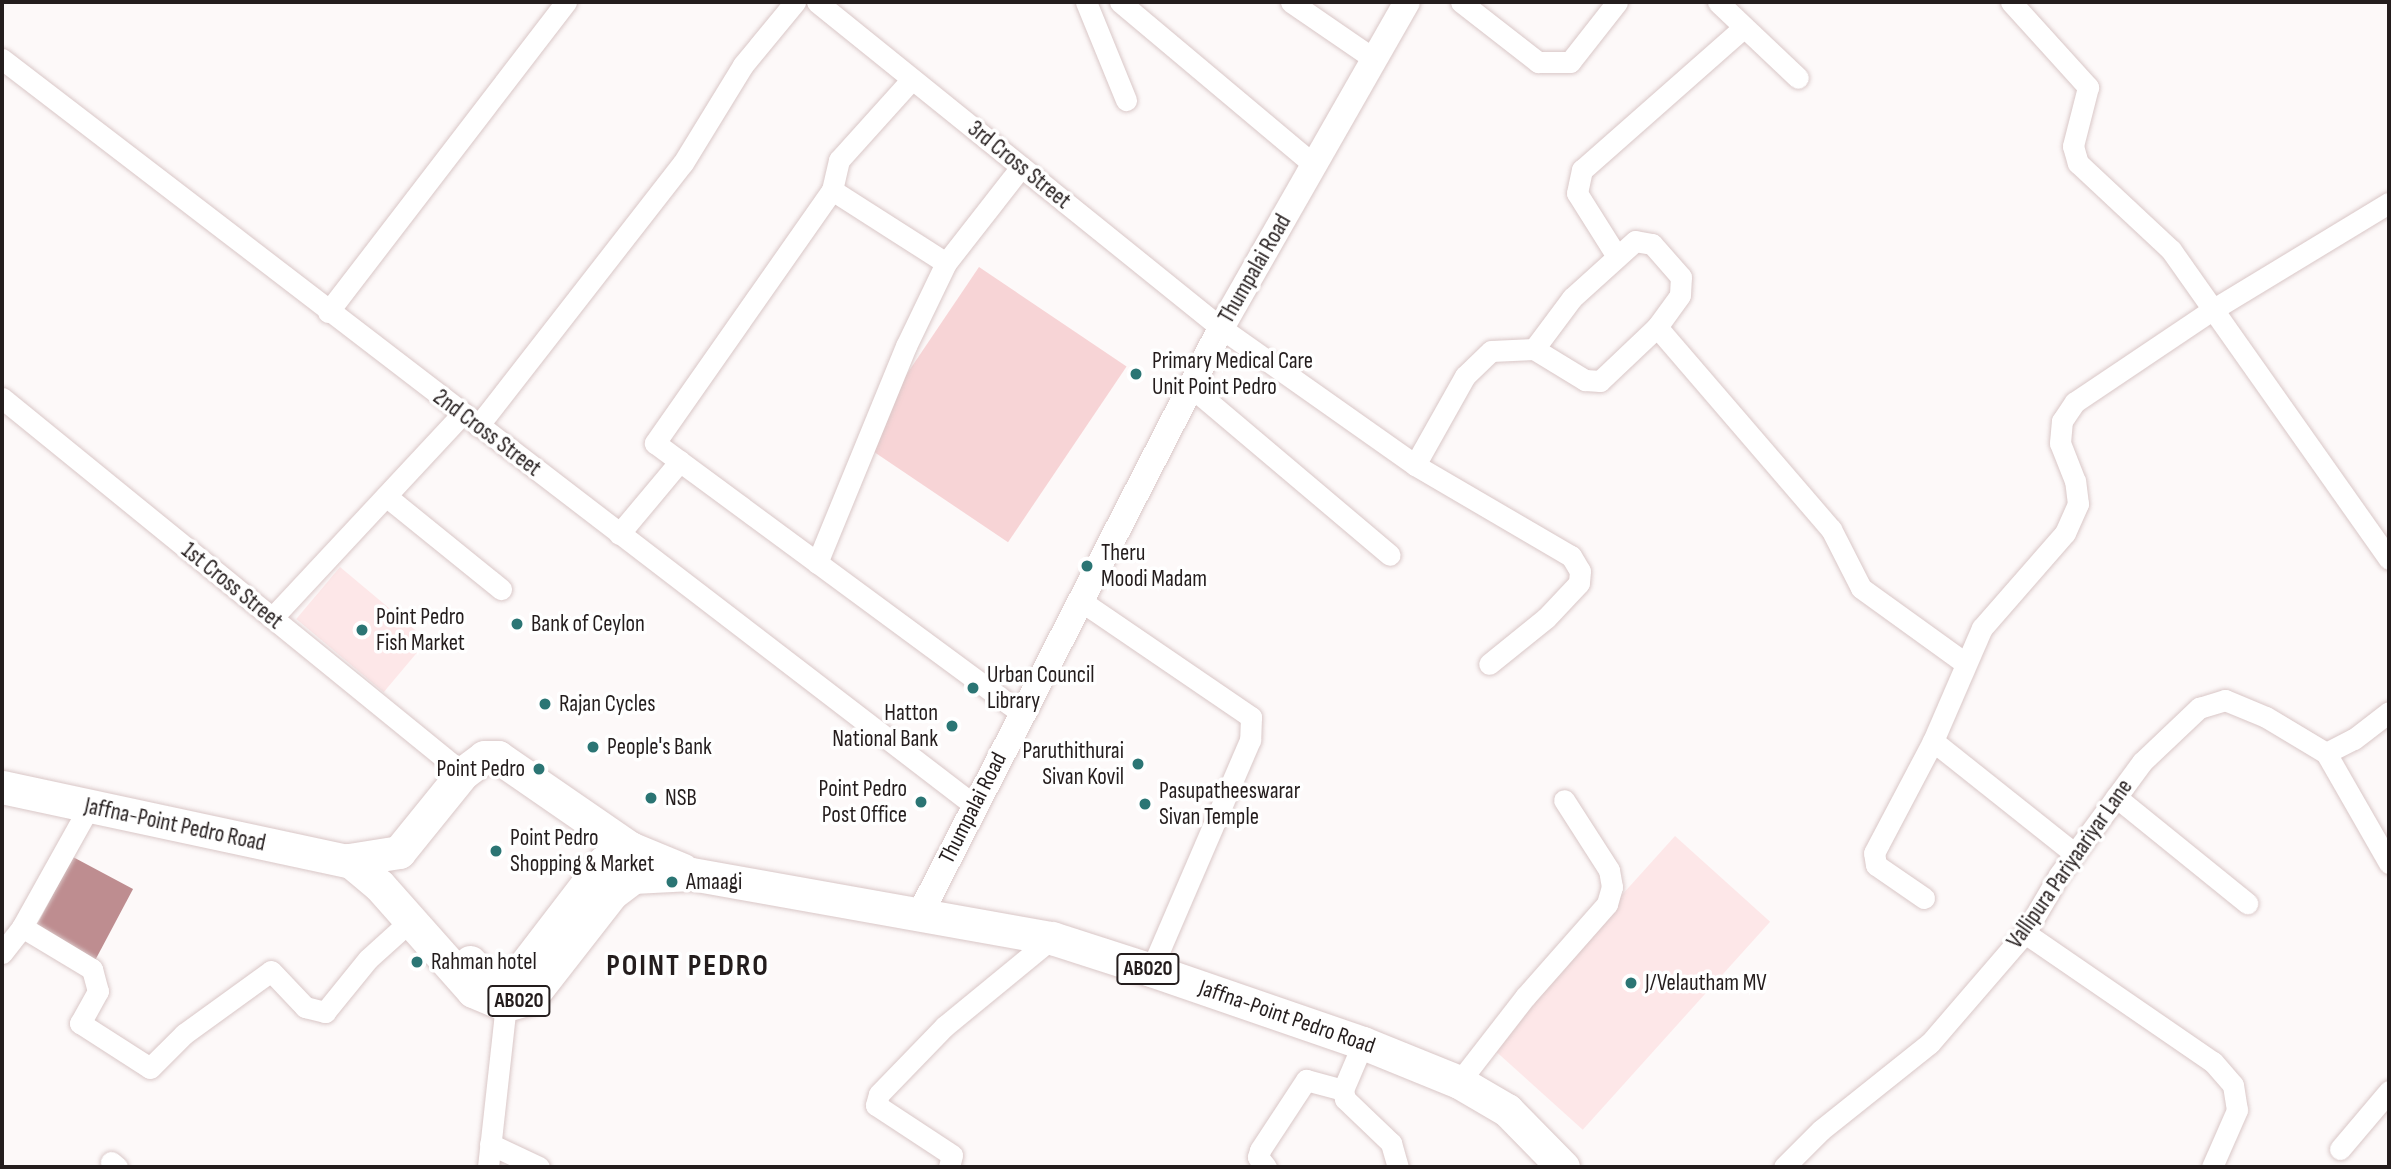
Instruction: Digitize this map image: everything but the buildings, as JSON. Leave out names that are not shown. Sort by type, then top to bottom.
[{"type":"main road","name":"Jaffna-Point Pedro Road","points":[[349,860],[399,852],[463,773],[484,757],[498,757],[520,768],[630,848],[691,874]]},
{"type":"main road","name":"Jaffna-Point Pedro Road","points":[[2,787],[349,860],[394,874],[483,976],[501,982],[518,974],[604,862],[630,848]]},
{"type":"main road","name":"Jaffna-Point Pedro Road","points":[[349,860],[379,885],[409,922],[473,991],[506,1005],[530,998],[612,892],[633,877],[691,874],[1052,938],[1151,970],[1363,1043],[1459,1082],[1507,1110],[1563,1167]]},
{"type":"street","points":[[328,312],[566,2]]},
{"type":"street","points":[[271,618],[386,496],[470,420],[683,163],[743,65],[795,2]]},
{"type":"street","name":"3rd Cross Street","points":[[817,2],[1221,328],[1415,465],[1572,556],[1580,571],[1579,583],[1546,618],[1489,664]]},
{"type":"street","points":[[1086,2],[1126,100]]},
{"type":"street","points":[[1121,2],[1314,165]]},
{"type":"street","points":[[1291,2],[1374,60]]},
{"type":"street","name":"Thumpalai Road","points":[[920,914],[1221,328],[1407,2]]},
{"type":"street","points":[[1461,2],[1538,62],[1570,62],[1617,2]]},
{"type":"street","points":[[1717,2],[1798,78]]},
{"type":"street","points":[[2011,2],[2088,87],[2073,146],[2078,163],[2171,250],[2389,559]]},
{"type":"street","points":[[1616,255],[1577,193],[1582,170],[1744,27]]},
{"type":"street","name":"2nd Cross Street","points":[[2,59],[328,312],[974,805]]},
{"type":"street","points":[[912,79],[839,160],[832,190],[655,443],[1022,714]]},
{"type":"street","points":[[817,563],[906,346],[946,263],[1021,167]]},
{"type":"street","points":[[832,190],[946,263]]},
{"type":"street","points":[[1924,898],[1876,865],[1874,853],[1933,741],[1982,628],[2065,533],[2078,504],[2075,481],[2060,443],[2063,421],[2075,402],[2212,310],[2389,203]]},
{"type":"street","points":[[1415,465],[1465,376],[1491,351],[1534,349],[1594,383],[1657,327],[1680,295],[1681,277],[1646,240],[1635,241],[1616,255],[1572,298],[1534,349]]},
{"type":"street","points":[[1657,327],[1831,529],[1861,588],[1965,663]]},
{"type":"street","points":[[1191,387],[1390,555]]},
{"type":"street","name":"1st Cross Street","points":[[2,398],[463,773]]},
{"type":"street","points":[[619,534],[680,461]]},
{"type":"street","points":[[386,496],[501,589]]},
{"type":"street","points":[[1082,601],[1251,717],[1250,740],[1151,970]]},
{"type":"street","name":"Vallipura Pariyaariyar Lane","points":[[1784,1167],[1821,1130],[1930,1043],[2025,933],[2075,854],[2142,762],[2199,708],[2225,700],[2266,716],[2326,753]]},
{"type":"street","points":[[2389,712],[2354,739],[2326,753],[2389,863]]},
{"type":"street","points":[[1933,741],[2075,854]]},
{"type":"street","points":[[2116,797],[2247,903]]},
{"type":"street","points":[[1459,1082],[1525,998],[1607,904],[1612,887],[1609,870],[1564,800]]},
{"type":"street","points":[[2,953],[22,927],[89,807]]},
{"type":"street","points":[[22,927],[92,969],[98,991],[80,1023],[150,1068],[184,1034],[271,971],[305,1007],[325,1012],[368,959],[409,922]]},
{"type":"street","points":[[2025,933],[2213,1062],[2233,1085],[2237,1110],[2212,1167]]},
{"type":"street","points":[[949,1167],[952,1154],[876,1105],[879,1094],[945,1026],[1052,938]]},
{"type":"street","points":[[488,1167],[506,1005]]},
{"type":"street","points":[[1363,1043],[1343,1090],[1350,1109],[1391,1143],[1398,1167]]},
{"type":"street","points":[[1266,1167],[1258,1157],[1260,1150],[1306,1080],[1343,1090]]},
{"type":"street","points":[[2340,1149],[2389,1091]]},
{"type":"street","points":[[490,1144],[539,1167]]},
{"type":"shaded area","points":[[979,267],[1127,367],[1008,542],[860,443]]},
{"type":"shaded area","name":"Point Pedro Fish Market","points":[[340,567],[427,640],[384,692],[296,619]]},
{"type":"shaded area","name":"J/Velautham MV","points":[[1675,836],[1770,922],[1583,1130],[1488,1044]]},
{"type":"shaded area","points":[[73,857],[133,889],[95,960],[35,929]]},
{"type":"place","name":"Primary Medical Care Unit Point Pedro","points":[[1136,374]]},
{"type":"place","name":"Theru Moodi Madam","points":[[1087,566]]},
{"type":"place","name":"Bank of Ceylon","points":[[517,624]]},
{"type":"place","name":"Point Pedro Fish Market","points":[[362,630]]},
{"type":"place","name":"Urban Council Library","points":[[973,688]]},
{"type":"place","name":"Rajan Cycles","points":[[545,704]]},
{"type":"place","name":"Hatton National Bank","points":[[952,726]]},
{"type":"place","name":"People's Bank","points":[[593,747]]},
{"type":"place","name":"Paruthithurai Sivan Kovil","points":[[1138,764]]},
{"type":"place","name":"Point Pedro","points":[[539,769]]},
{"type":"place","name":"NSB","points":[[651,798]]},
{"type":"place","name":"Point Pedro Post Office","points":[[921,802]]},
{"type":"place","name":"Pasupatheeswarar Sivan Temple","points":[[1145,804]]},
{"type":"place","name":"Point Pedro Shopping & Market","points":[[496,851]]},
{"type":"place","name":"Amaagi","points":[[672,882]]},
{"type":"place","name":"Rahman hotel","points":[[417,962]]},
{"type":"place","name":"J/Velautham MV","points":[[1631,983]]},
{"type":"district","name":"POINT PEDRO","points":[[688,966]]}]
